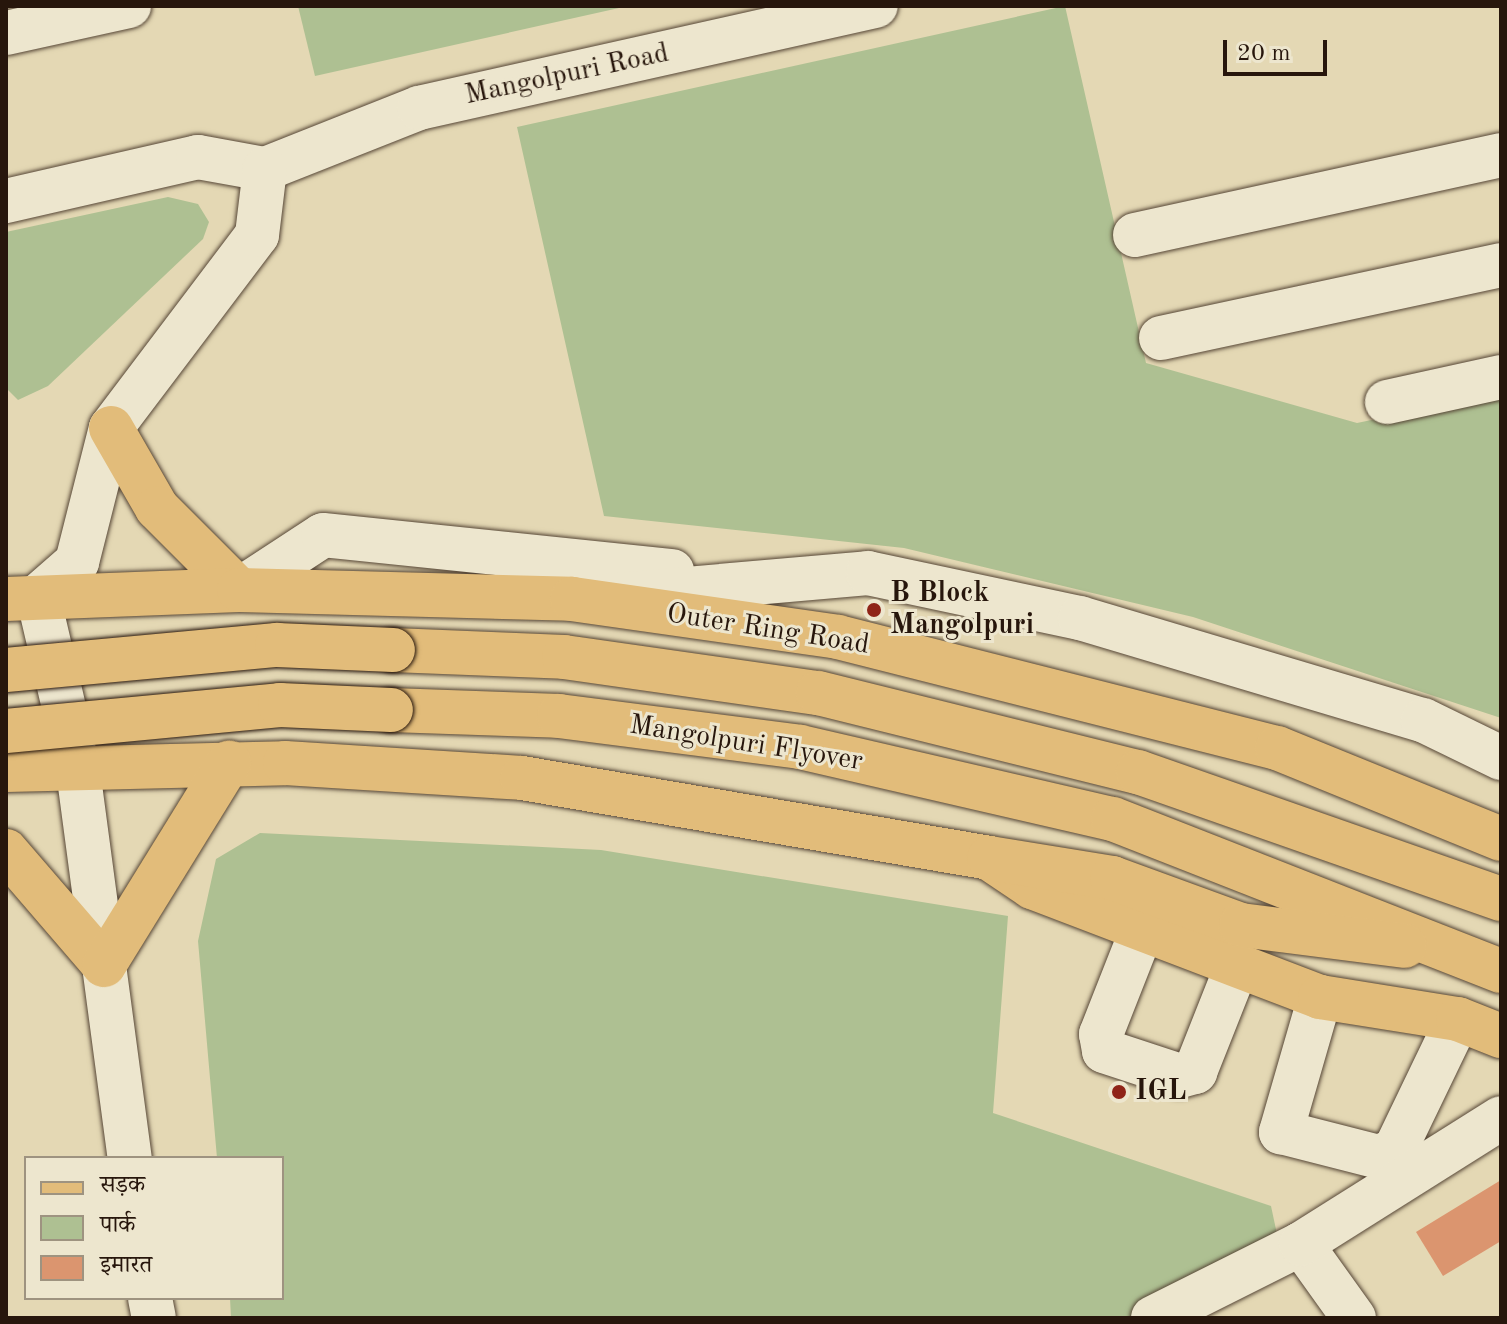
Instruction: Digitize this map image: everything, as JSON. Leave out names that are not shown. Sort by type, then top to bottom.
[{"type":"main road","points":[[111,428],[157,508],[239,590]]},
{"type":"main road","name":"Outer Ring Road","points":[[17,590],[239,590],[572,599],[838,637],[1277,748],[1501,839]]},
{"type":"main road","name":"Mangolpuri Flyover","points":[[6,670],[277,645],[564,657],[833,697],[1138,772],[1386,854],[1501,899]]},
{"type":"main road","name":"Mangolpuri Flyover","points":[[6,731],[280,705],[559,716],[800,747],[1113,819],[1383,921],[1501,971]]},
{"type":"main road","points":[[6,770],[77,763],[229,763],[522,778],[1112,878],[1241,925],[1459,953]]},
{"type":"main road","points":[[6,851],[104,965],[229,763]]},
{"type":"main road","points":[[989,858],[1032,887],[1320,997],[1458,1019],[1501,1036]]},
{"type":"main road","points":[[1436,873],[1501,863]]},
{"type":"street","name":"Mangolpuri Road","points":[[265,169],[419,108],[876,6]]},
{"type":"street","points":[[6,33],[103,9]]},
{"type":"street","points":[[1135,235],[1501,155]]},
{"type":"street","points":[[6,201],[198,157],[265,169],[257,235],[111,428],[77,562],[17,590],[77,763],[130,1156]]},
{"type":"street","points":[[1161,338],[1501,265]]},
{"type":"street","points":[[1387,402],[1501,377]]},
{"type":"street","points":[[239,590],[323,535],[774,581]]},
{"type":"street","points":[[572,599],[868,573],[1080,618],[1423,720],[1501,758]]},
{"type":"street","points":[[1142,930],[1101,1034],[1104,1051],[1180,1076],[1195,1072],[1237,966]]},
{"type":"street","points":[[1320,997],[1281,1132],[1379,1157],[1395,1150],[1458,1019]]},
{"type":"street","points":[[1153,1318],[1301,1244],[1501,1118]]},
{"type":"street","points":[[1301,1244],[1354,1318]]},
{"type":"green space","points":[[298,6],[628,6],[315,76]]},
{"type":"green space","points":[[1065,6],[1146,363],[1357,423],[1501,393],[1501,718],[1193,617],[904,548],[604,516],[517,127]]},
{"type":"green space","points":[[168,197],[198,204],[209,222],[203,239],[48,386],[18,400],[6,388],[6,232]]},
{"type":"green space","points":[[260,833],[601,850],[1008,916],[993,1113],[1271,1206],[1281,1253],[1161,1318],[231,1318],[230,1300],[284,1300],[284,1156],[217,1156],[198,941],[216,859]]},
{"type":"building","points":[[1501,1180],[1501,1241],[1443,1276],[1416,1232]]},
{"type":"place","name":"B Block Mangolpuri","points":[[874,610]]},
{"type":"place","name":"IGL","points":[[1119,1092]]}]
